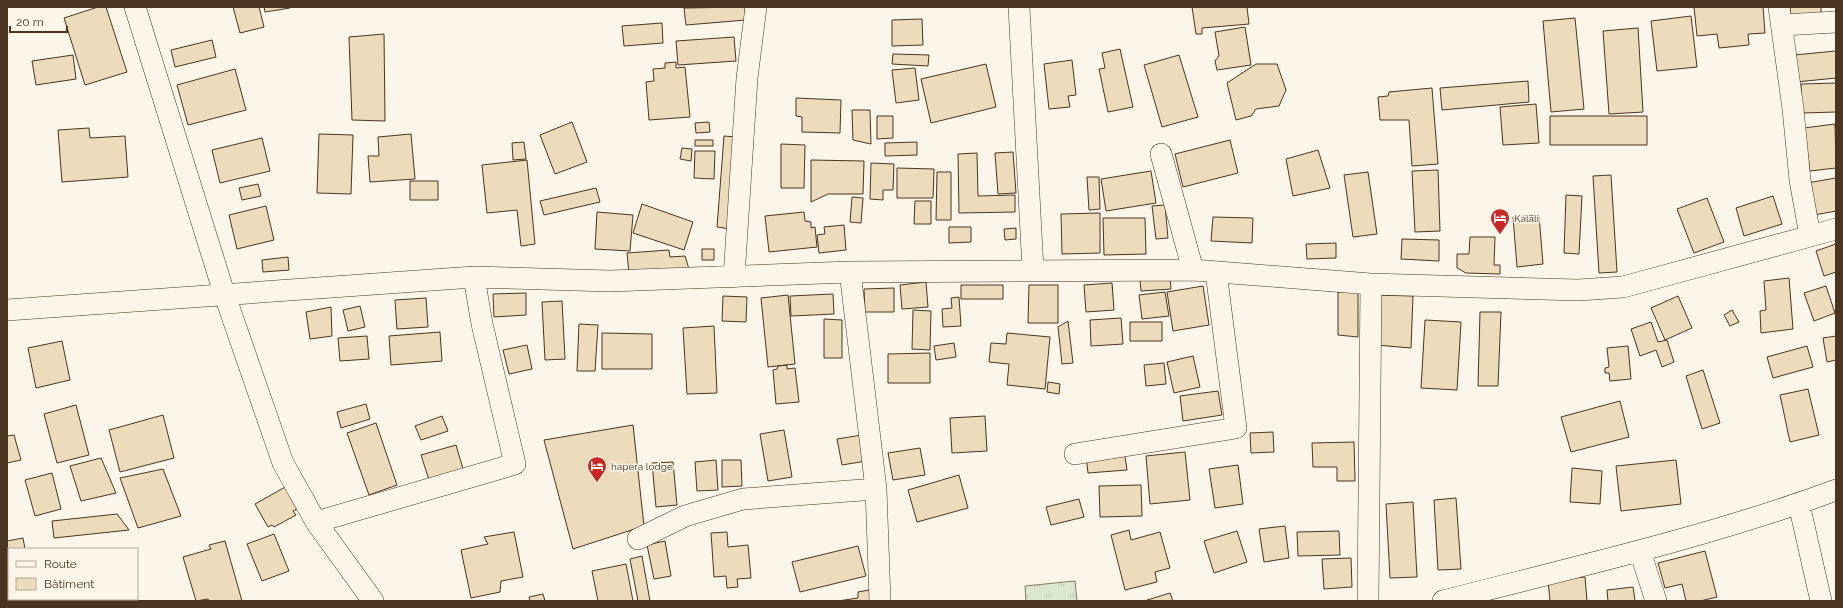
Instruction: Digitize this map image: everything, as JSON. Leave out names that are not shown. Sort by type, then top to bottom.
[{"type":"street","points":[[135,7],[224,294],[283,463],[316,522],[373,601]]},
{"type":"street","points":[[734,276],[747,78],[756,7]]},
{"type":"street","points":[[1018,7],[1033,270]]},
{"type":"street","points":[[1810,236],[1800,180],[1780,16],[1836,22]]},
{"type":"street","points":[[1161,154],[1193,270]]},
{"type":"street","points":[[7,310],[474,277],[610,281],[850,272],[1193,270],[1371,284],[1578,290],[1623,287],[1836,229]]},
{"type":"street","points":[[850,272],[876,489],[880,601]]},
{"type":"street","points":[[1075,454],[1236,428],[1216,272]]},
{"type":"street","points":[[316,522],[515,464],[482,324],[474,277]]},
{"type":"street","points":[[1368,601],[1371,284]]},
{"type":"street","points":[[638,539],[685,516],[743,499],[876,489]]},
{"type":"street","points":[[1444,601],[1472,597],[1640,551],[1799,504],[1836,490]]},
{"type":"street","points":[[1799,504],[1821,601]]},
{"type":"street","points":[[1640,551],[1656,601]]},
{"type":"green space","points":[[1075,581],[1077,601],[1026,601],[1025,586]]},
{"type":"building","points":[[98,7],[106,7],[127,72],[85,85],[64,18]]},
{"type":"building","points":[[233,7],[259,7],[264,27],[240,33]]},
{"type":"building","points":[[264,7],[289,7],[290,8],[265,12]]},
{"type":"building","points":[[745,7],[746,20],[686,25],[684,8]]},
{"type":"building","points":[[1192,7],[1247,7],[1249,24],[1202,28],[1202,34],[1196,34]]},
{"type":"building","points":[[1694,7],[1763,7],[1765,33],[1748,34],[1749,45],[1719,48],[1717,34],[1697,36]]},
{"type":"building","points":[[1790,7],[1821,7],[1821,18],[1791,18]]},
{"type":"building","points":[[1691,16],[1697,67],[1657,71],[1651,21]]},
{"type":"building","points":[[1575,18],[1584,109],[1551,112],[1543,21]]},
{"type":"building","points":[[922,19],[923,45],[892,46],[892,20]]},
{"type":"building","points":[[662,23],[663,43],[624,46],[622,26]]},
{"type":"building","points":[[1245,27],[1251,65],[1217,70],[1215,61],[1219,56],[1215,32]]},
{"type":"building","points":[[1638,28],[1643,112],[1609,114],[1603,31]]},
{"type":"building","points":[[384,34],[385,121],[352,120],[349,37]]},
{"type":"building","points":[[734,37],[736,61],[678,65],[676,41]]},
{"type":"building","points":[[212,40],[216,57],[175,67],[171,50]]},
{"type":"building","points":[[1120,49],[1133,107],[1108,112],[1099,69],[1105,68],[1102,53]]},
{"type":"building","points":[[1836,51],[1836,78],[1796,82],[1794,55]]},
{"type":"building","points":[[893,54],[929,55],[928,66],[892,64]]},
{"type":"building","points":[[73,55],[76,79],[36,85],[32,61]]},
{"type":"building","points":[[1179,55],[1198,117],[1162,127],[1144,65]]},
{"type":"building","points":[[1072,60],[1076,95],[1068,96],[1070,107],[1049,109],[1044,64]]},
{"type":"building","points":[[676,62],[676,68],[685,67],[690,117],[649,120],[646,82],[654,81],[653,69],[665,68],[665,63]]},
{"type":"building","points":[[986,64],[996,107],[931,123],[921,79]]},
{"type":"building","points":[[1256,64],[1277,64],[1286,90],[1279,106],[1256,109],[1251,116],[1236,120],[1227,83]]},
{"type":"building","points":[[915,68],[919,100],[896,103],[892,70]]},
{"type":"building","points":[[235,69],[246,110],[188,125],[177,85]]},
{"type":"building","points":[[1528,81],[1529,102],[1442,110],[1440,88]]},
{"type":"building","points":[[1836,83],[1836,112],[1802,113],[1801,84]]},
{"type":"building","points":[[1432,88],[1438,164],[1412,166],[1409,120],[1380,120],[1378,97],[1388,96],[1389,92]]},
{"type":"building","points":[[796,98],[841,100],[840,133],[802,132],[802,117],[796,116]]},
{"type":"building","points":[[1536,104],[1539,143],[1503,145],[1500,107]]},
{"type":"building","points":[[852,110],[870,110],[871,144],[853,140]]},
{"type":"building","points":[[877,116],[893,116],[893,138],[877,139]]},
{"type":"building","points":[[1550,116],[1647,116],[1647,145],[1550,145]]},
{"type":"building","points":[[572,122],[587,162],[555,174],[540,135]]},
{"type":"building","points":[[709,122],[710,132],[696,133],[695,123]]},
{"type":"building","points":[[1835,124],[1836,168],[1810,171],[1804,128]]},
{"type":"building","points":[[89,128],[90,138],[125,136],[128,177],[62,182],[58,130]]},
{"type":"building","points":[[319,134],[353,135],[351,194],[317,193]]},
{"type":"building","points":[[411,134],[415,179],[370,182],[368,156],[379,156],[378,137]]},
{"type":"building","points":[[724,136],[737,137],[730,229],[717,227]]},
{"type":"building","points":[[262,138],[270,171],[220,183],[212,150]]},
{"type":"building","points":[[695,140],[713,140],[713,146],[695,146]]},
{"type":"building","points":[[1230,140],[1238,173],[1183,187],[1175,154]]},
{"type":"building","points":[[524,142],[526,159],[513,160],[512,143]]},
{"type":"building","points":[[917,142],[917,155],[885,156],[885,143]]},
{"type":"building","points":[[781,144],[805,145],[804,188],[781,188]]},
{"type":"building","points":[[682,148],[692,149],[691,161],[680,159]]},
{"type":"building","points":[[1318,150],[1330,188],[1293,196],[1286,159]]},
{"type":"building","points":[[695,151],[715,151],[714,179],[694,178]]},
{"type":"building","points":[[1013,152],[1016,193],[998,194],[995,153]]},
{"type":"building","points":[[977,153],[978,196],[1015,195],[1015,212],[959,213],[958,154]]},
{"type":"building","points":[[527,160],[535,244],[521,246],[517,210],[487,213],[482,165]]},
{"type":"building","points":[[811,160],[864,161],[863,194],[828,194],[811,202]]},
{"type":"building","points":[[871,163],[894,164],[893,190],[883,190],[883,200],[870,199]]},
{"type":"building","points":[[897,168],[934,169],[933,198],[897,198]]},
{"type":"building","points":[[1438,170],[1440,231],[1415,232],[1412,171]]},
{"type":"building","points":[[1151,171],[1156,203],[1106,211],[1101,179]]},
{"type":"building","points":[[937,172],[951,172],[951,220],[936,220]]},
{"type":"building","points":[[1368,172],[1377,234],[1353,237],[1344,175]]},
{"type":"building","points":[[1611,175],[1617,272],[1599,273],[1593,176]]},
{"type":"building","points":[[1087,177],[1099,177],[1100,209],[1089,210]]},
{"type":"building","points":[[1836,178],[1836,211],[1814,215],[1807,183]]},
{"type":"building","points":[[410,181],[438,181],[438,200],[410,200]]},
{"type":"building","points":[[258,184],[261,196],[242,200],[239,188]]},
{"type":"building","points":[[596,188],[600,202],[544,215],[540,201]]},
{"type":"building","points":[[1566,195],[1582,196],[1579,254],[1564,253]]},
{"type":"building","points":[[1773,196],[1782,224],[1744,236],[1736,208]]},
{"type":"building","points":[[852,197],[863,198],[861,223],[850,222]]},
{"type":"building","points":[[1707,198],[1724,242],[1694,253],[1677,209]]},
{"type":"building","points":[[915,201],[931,201],[931,224],[914,224]]},
{"type":"building","points":[[642,204],[693,222],[684,250],[633,233]]},
{"type":"building","points":[[1165,205],[1168,238],[1156,239],[1152,206]]},
{"type":"building","points":[[266,206],[274,240],[237,249],[229,215]]},
{"type":"building","points":[[597,212],[633,215],[630,251],[595,249]]},
{"type":"building","points":[[804,212],[805,221],[811,222],[811,228],[815,227],[817,247],[769,252],[765,216]]},
{"type":"building","points":[[1100,213],[1100,253],[1062,254],[1061,214]]},
{"type":"building","points":[[1539,215],[1543,264],[1517,267],[1513,217]]},
{"type":"building","points":[[1213,217],[1253,218],[1252,243],[1211,241]]},
{"type":"building","points":[[1103,218],[1145,218],[1146,254],[1104,255]]},
{"type":"building","points":[[844,225],[846,250],[819,253],[817,235],[825,234],[824,227]]},
{"type":"building","points":[[949,227],[971,227],[971,242],[949,243]]},
{"type":"building","points":[[1016,228],[1016,239],[1005,240],[1004,229]]},
{"type":"building","points":[[1470,237],[1495,237],[1494,265],[1500,265],[1500,274],[1466,273],[1457,268],[1457,254],[1469,254]]},
{"type":"building","points":[[1402,239],[1439,240],[1439,261],[1401,259]]},
{"type":"building","points":[[1336,243],[1336,258],[1307,259],[1306,244]]},
{"type":"building","points":[[1836,244],[1836,272],[1824,276],[1816,251]]},
{"type":"building","points":[[702,249],[714,249],[714,260],[702,260]]},
{"type":"building","points":[[669,250],[670,257],[685,256],[689,269],[629,274],[627,253]]},
{"type":"building","points":[[288,257],[289,270],[263,272],[262,260]]},
{"type":"building","points":[[1170,278],[1171,289],[1141,291],[1140,280]]},
{"type":"building","points":[[1789,278],[1793,329],[1761,333],[1760,311],[1766,310],[1764,281]]},
{"type":"building","points":[[926,282],[928,307],[902,309],[900,285]]},
{"type":"building","points":[[1112,283],[1114,310],[1086,312],[1084,285]]},
{"type":"building","points":[[961,285],[1003,285],[1003,299],[961,299]]},
{"type":"building","points":[[1029,285],[1058,285],[1058,323],[1028,323]]},
{"type":"building","points":[[1203,286],[1209,325],[1173,331],[1167,292]]},
{"type":"building","points":[[1826,286],[1835,313],[1814,321],[1804,293]]},
{"type":"building","points":[[894,288],[894,312],[865,312],[864,289]]},
{"type":"building","points":[[1165,292],[1169,316],[1142,319],[1139,295]]},
{"type":"building","points":[[1338,292],[1358,292],[1358,337],[1338,335]]},
{"type":"building","points":[[526,293],[526,315],[494,317],[493,294]]},
{"type":"building","points":[[833,294],[834,314],[791,316],[790,296]]},
{"type":"building","points":[[788,295],[795,364],[768,367],[761,298]]},
{"type":"building","points":[[1375,295],[1413,296],[1411,348],[1376,345]]},
{"type":"building","points":[[723,296],[747,297],[746,322],[722,321]]},
{"type":"building","points":[[1678,296],[1692,328],[1665,340],[1651,308]]},
{"type":"building","points":[[959,297],[961,326],[943,327],[942,309],[952,308],[951,298]]},
{"type":"building","points":[[426,298],[428,327],[397,329],[395,300]]},
{"type":"building","points":[[562,301],[565,359],[545,360],[542,302]]},
{"type":"building","points":[[360,306],[365,327],[348,331],[343,310]]},
{"type":"building","points":[[331,307],[332,336],[310,339],[306,312]]},
{"type":"building","points":[[913,310],[931,311],[930,350],[912,349]]},
{"type":"building","points":[[1732,310],[1739,322],[1730,326],[1724,315]]},
{"type":"building","points":[[1480,312],[1501,312],[1498,386],[1478,386]]},
{"type":"building","points":[[1121,318],[1123,344],[1091,346],[1090,320]]},
{"type":"building","points":[[824,319],[842,320],[842,358],[824,358]]},
{"type":"building","points":[[1425,320],[1461,322],[1457,390],[1421,388]]},
{"type":"building","points":[[1068,321],[1073,363],[1062,364],[1058,327]]},
{"type":"building","points":[[1130,322],[1162,322],[1162,341],[1130,341]]},
{"type":"building","points":[[1651,322],[1658,342],[1667,340],[1674,362],[1662,367],[1656,350],[1640,356],[1631,329]]},
{"type":"building","points":[[579,324],[598,325],[595,371],[577,371]]},
{"type":"building","points":[[714,326],[717,393],[687,394],[683,328]]},
{"type":"building","points":[[440,332],[442,361],[391,365],[389,336]]},
{"type":"building","points":[[602,333],[652,334],[652,369],[602,369]]},
{"type":"building","points":[[1007,333],[1050,337],[1045,389],[1007,385],[1009,364],[989,362],[991,343],[1006,344]]},
{"type":"building","points":[[367,336],[369,359],[340,361],[338,338]]},
{"type":"building","points":[[1836,336],[1836,360],[1827,362],[1823,338]]},
{"type":"building","points":[[62,341],[70,380],[36,388],[28,348]]},
{"type":"building","points":[[954,343],[956,357],[936,360],[934,346]]},
{"type":"building","points":[[527,345],[532,369],[509,374],[503,350]]},
{"type":"building","points":[[1628,346],[1631,379],[1610,381],[1609,373],[1605,373],[1605,368],[1609,367],[1607,348]]},
{"type":"building","points":[[1807,346],[1813,367],[1773,378],[1767,357]]},
{"type":"building","points":[[930,353],[930,383],[888,383],[888,354]]},
{"type":"building","points":[[1193,356],[1200,387],[1174,393],[1167,362]]},
{"type":"building","points":[[1164,363],[1166,384],[1146,386],[1144,365]]},
{"type":"building","points":[[787,365],[787,369],[795,368],[799,402],[776,404],[773,370],[777,369],[778,366]]},
{"type":"building","points":[[1703,370],[1720,423],[1702,429],[1686,376]]},
{"type":"building","points":[[1048,382],[1060,384],[1059,394],[1047,392]]},
{"type":"building","points":[[1808,389],[1819,435],[1790,442],[1780,395]]},
{"type":"building","points":[[1218,391],[1222,415],[1183,421],[1180,396]]},
{"type":"building","points":[[1620,401],[1629,437],[1571,452],[1561,417]]},
{"type":"building","points":[[366,404],[370,419],[341,428],[337,412]]},
{"type":"building","points":[[76,405],[89,455],[57,463],[44,414]]},
{"type":"building","points":[[163,415],[174,458],[120,472],[109,430]]},
{"type":"building","points":[[442,416],[448,431],[421,440],[415,426]]},
{"type":"building","points":[[985,416],[987,451],[952,453],[950,418]]},
{"type":"building","points":[[376,423],[397,485],[369,495],[347,433]]},
{"type":"building","name":"hapera lodge","points":[[633,425],[644,526],[573,549],[544,440]]},
{"type":"building","points":[[784,430],[792,477],[768,481],[760,434]]},
{"type":"building","points":[[1273,432],[1274,452],[1251,453],[1250,433]]},
{"type":"building","points":[[14,435],[21,460],[7,463],[7,436]]},
{"type":"building","points":[[862,435],[866,461],[842,465],[837,439]]},
{"type":"building","points":[[1354,442],[1355,481],[1337,481],[1337,467],[1313,467],[1312,443]]},
{"type":"building","points":[[456,445],[463,469],[429,480],[421,455]]},
{"type":"building","points":[[920,448],[925,475],[893,480],[888,453]]},
{"type":"building","points":[[1124,450],[1127,470],[1088,473],[1086,456]]},
{"type":"building","points":[[1185,452],[1190,500],[1150,504],[1146,456]]},
{"type":"building","points":[[101,458],[116,493],[81,501],[70,466]]},
{"type":"building","points":[[716,460],[718,490],[697,491],[695,462]]},
{"type":"building","points":[[722,460],[741,460],[742,486],[722,487]]},
{"type":"building","points":[[1676,460],[1681,504],[1621,511],[1616,466]]},
{"type":"building","points":[[673,462],[677,505],[656,507],[652,463]]},
{"type":"building","points":[[1238,465],[1243,504],[1215,508],[1209,469]]},
{"type":"building","points":[[1572,468],[1602,471],[1600,504],[1570,502]]},
{"type":"building","points":[[163,469],[181,516],[138,528],[120,478]]},
{"type":"building","points":[[52,473],[61,509],[35,516],[25,480]]},
{"type":"building","points":[[959,475],[968,508],[917,522],[908,490]]},
{"type":"building","points":[[1141,485],[1142,516],[1100,517],[1099,486]]},
{"type":"building","points":[[287,486],[303,505],[293,511],[296,515],[274,527],[272,525],[268,527],[255,504]]},
{"type":"building","points":[[1456,498],[1461,569],[1438,570],[1434,500]]},
{"type":"building","points":[[1079,499],[1084,517],[1051,525],[1046,507]]},
{"type":"building","points":[[1413,502],[1417,577],[1390,578],[1386,504]]},
{"type":"building","points":[[117,514],[129,530],[54,538],[52,521]]},
{"type":"building","points":[[1285,526],[1289,558],[1264,562],[1259,529]]},
{"type":"building","points":[[1129,530],[1131,540],[1160,532],[1170,568],[1155,572],[1157,582],[1125,590],[1111,535]]},
{"type":"building","points":[[1237,531],[1247,562],[1214,573],[1204,541]]},
{"type":"building","points":[[1339,531],[1340,555],[1298,556],[1297,532]]},
{"type":"building","points":[[514,532],[523,577],[501,581],[500,592],[471,598],[461,550],[488,544],[484,537]]},
{"type":"building","points":[[727,532],[728,547],[748,545],[751,578],[737,579],[738,587],[727,588],[726,576],[714,577],[711,533]]},
{"type":"building","points":[[274,534],[289,571],[262,581],[247,544]]},
{"type":"building","points":[[23,538],[25,548],[8,548],[7,557],[7,541]]},
{"type":"building","points":[[225,541],[242,601],[209,601],[208,599],[196,601],[183,557],[211,549],[209,545]]},
{"type":"building","points":[[665,541],[671,576],[654,579],[647,545]]},
{"type":"building","points":[[858,546],[866,576],[800,592],[792,562]]},
{"type":"building","points":[[1705,551],[1717,597],[1700,601],[1686,601],[1682,584],[1665,588],[1658,563]]},
{"type":"building","points":[[642,556],[650,601],[638,601],[630,559]]},
{"type":"building","points":[[1351,558],[1352,587],[1324,589],[1322,559]]},
{"type":"building","points":[[626,564],[633,601],[598,601],[592,571]]},
{"type":"building","points":[[1585,577],[1587,601],[1550,601],[1548,580]]},
{"type":"building","points":[[1633,587],[1635,601],[1608,601],[1607,590]]},
{"type":"building","points":[[7,588],[8,600],[18,600],[8,601]]},
{"type":"building","points":[[869,590],[871,601],[838,601],[858,598],[858,592]]},
{"type":"building","points":[[1170,593],[1173,601],[1144,601]]},
{"type":"building","points":[[543,594],[545,601],[530,601],[529,597]]},
{"type":"building","points":[[69,600],[109,600],[109,601]]},
{"type":"place","name":"Kalali","points":[[1500,235]]},
{"type":"place","name":"hapera lodge","points":[[597,483]]}]
